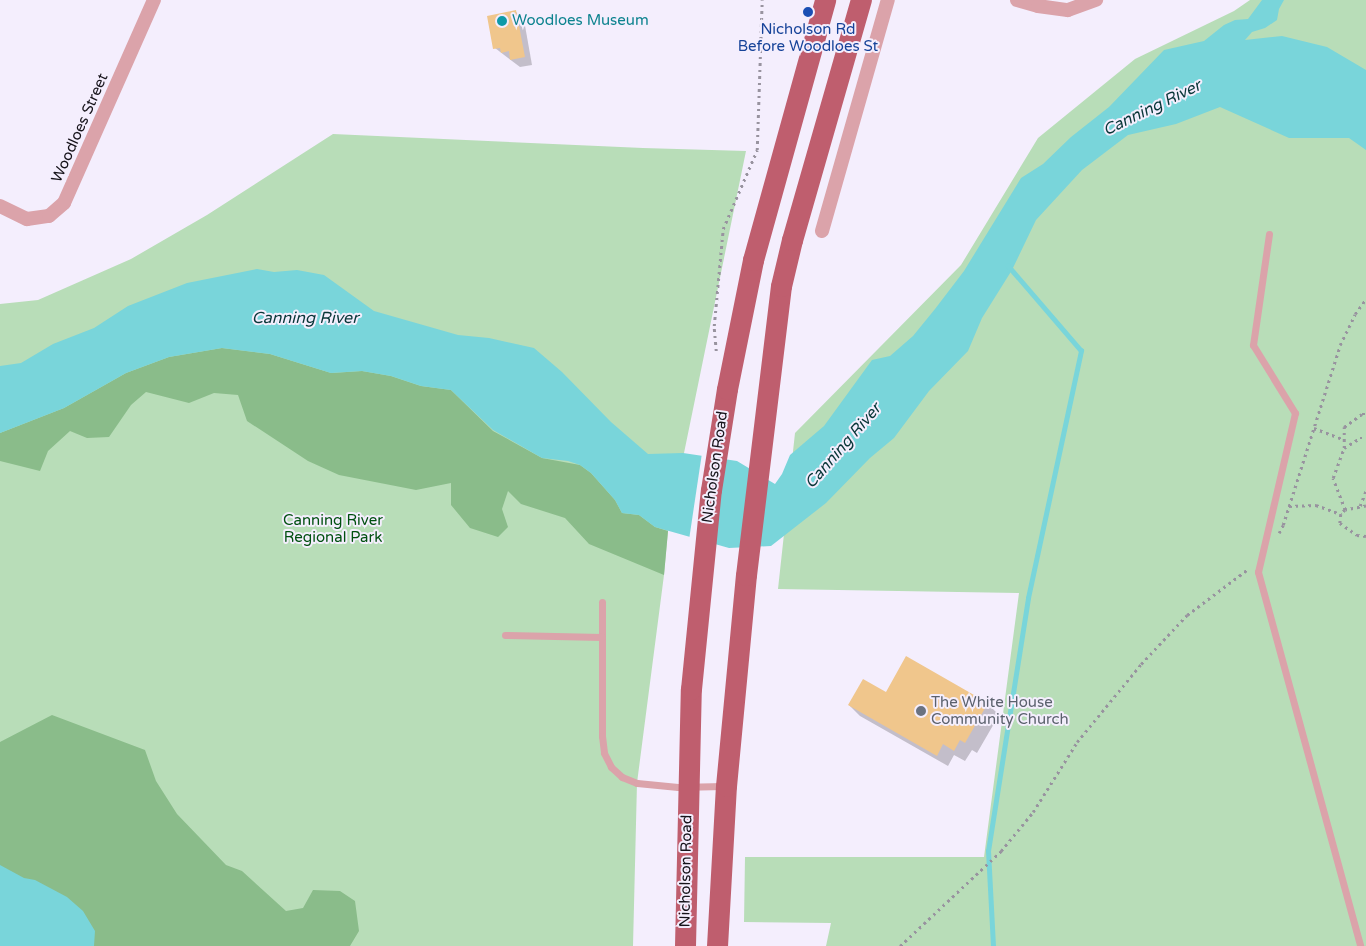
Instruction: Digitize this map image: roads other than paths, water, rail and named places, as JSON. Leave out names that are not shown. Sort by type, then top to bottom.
[{"type":"main road","name":"Nicholson Road","points":[[684,946],[690,689],[711,490],[727,389],[753,260],[825,0]]},
{"type":"main road","points":[[717,946],[726,786],[746,575],[773,340],[783,277],[861,0]]},
{"type":"street","name":"Woodloes Street","points":[[0,206],[27,219],[49,216],[64,203],[154,0]]},
{"type":"street","points":[[822,231],[888,0]]},
{"type":"street","points":[[1017,0],[1038,6],[1068,10],[1096,0]]},
{"type":"lane","points":[[1269,234],[1253,345],[1295,412],[1258,572],[1360,946]]},
{"type":"lane","points":[[602,602],[602,736],[604,753],[611,767],[622,777],[637,783],[726,786]]},
{"type":"lane","points":[[505,634],[602,637]]},
{"type":"water","name":"Canning River","points":[[1262,0],[1284,0],[1279,9],[1277,20],[1265,28],[1252,32],[1245,40],[1282,36],[1327,47],[1366,70],[1366,150],[1349,138],[1289,138],[1220,107],[1176,124],[1128,135],[1082,170],[1036,220],[1012,270],[982,318],[968,351],[929,391],[894,438],[870,458],[826,503],[771,546],[729,548],[655,527],[639,515],[622,513],[615,500],[591,473],[580,465],[568,461],[542,458],[493,430],[451,390],[421,386],[391,376],[362,371],[331,373],[270,354],[222,348],[169,357],[126,373],[64,408],[0,433],[0,366],[21,363],[53,344],[94,328],[128,306],[187,283],[257,269],[274,272],[297,270],[324,275],[374,311],[458,335],[489,338],[534,348],[562,372],[611,422],[648,454],[683,453],[737,461],[775,484],[782,474],[790,455],[824,426],[872,360],[890,356],[913,336],[935,309],[964,271],[1021,178],[1043,164],[1071,137],[1109,107],[1164,50],[1204,41],[1224,25],[1235,20],[1248,19]]},
{"type":"water","points":[[0,865],[24,878],[35,880],[67,897],[83,911],[95,931],[94,946],[0,946]]},
{"type":"waterway","points":[[993,946],[988,851],[1028,598],[1081,351],[1008,266]]},
{"type":"place","name":"Nicholson Rd Before Woodloes St","points":[[808,12]]},
{"type":"place","name":"Woodloes Museum","points":[[502,21]]},
{"type":"place","name":"The White House Community Church","points":[[921,711]]},
{"type":"park label","name":"Canning River Regional Park","points":[[333,528]]}]
